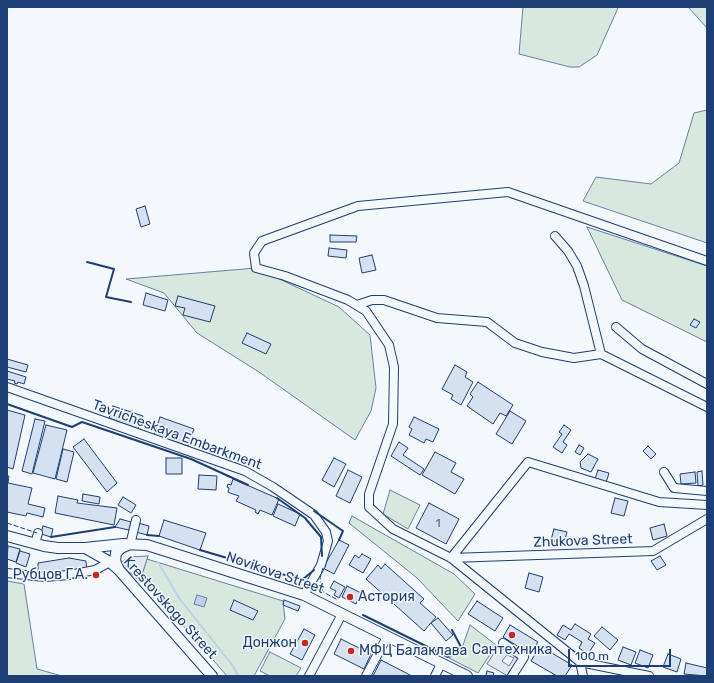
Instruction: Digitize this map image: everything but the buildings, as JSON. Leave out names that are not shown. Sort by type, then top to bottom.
[{"type":"main road","name":"Novikova Street","points":[[7,536],[35,544],[58,548],[147,545],[304,595],[467,676]]},
{"type":"main road","points":[[119,570],[116,561],[116,553],[121,548],[130,545]]},
{"type":"main road","name":"Krestovskogo Street","points":[[85,548],[110,562],[119,570],[212,676]]},
{"type":"street","points":[[649,676],[580,662],[451,558],[393,529],[369,507],[369,494],[392,424],[394,367],[389,345],[366,311],[348,300],[286,276],[256,268],[254,253],[262,241],[358,206],[508,192],[707,261]]},
{"type":"street","points":[[555,236],[568,251],[577,266],[584,286],[601,354]]},
{"type":"street","points":[[357,305],[372,300],[384,300],[437,318],[487,322],[515,343],[542,352],[574,358],[601,354],[707,407]]},
{"type":"street","points":[[616,327],[642,349],[707,384]]},
{"type":"street","name":"Tavricheskaya Embarkment","points":[[7,387],[245,471],[273,487],[308,511],[322,525],[326,532],[328,541],[321,565],[304,595]]},
{"type":"street","points":[[451,558],[528,462],[659,502],[707,505]]},
{"type":"street","points":[[664,472],[674,488],[707,491]]},
{"type":"street","name":"Zhukova Street","points":[[451,558],[653,551],[707,519]]},
{"type":"street","points":[[130,545],[136,520]]},
{"type":"street","points":[[35,544],[38,533]]},
{"type":"street","points":[[7,573],[45,577],[69,575],[95,570],[110,562]]},
{"type":"street","points":[[310,676],[342,614]]},
{"type":"street","points":[[366,676],[386,637]]},
{"type":"street","points":[[503,643],[524,657],[512,676]]},
{"type":"street","points":[[580,662],[583,676]]},
{"type":"street","points":[[435,676],[441,664]]},
{"type":"shaded area","points":[[523,7],[618,8],[597,55],[579,67],[570,67],[519,54]]},
{"type":"shaded area","points":[[688,7],[707,7],[707,28],[689,8]]},
{"type":"shaded area","points":[[707,110],[707,243],[583,201],[596,177],[651,184],[679,163],[694,113]]},
{"type":"shaded area","points":[[587,227],[707,266],[707,342],[622,300]]},
{"type":"shaded area","points":[[256,268],[339,307],[370,335],[376,388],[371,411],[355,440],[259,372],[197,333],[164,293],[126,279]]},
{"type":"shaded area","points":[[390,490],[420,505],[408,529],[383,514]]},
{"type":"shaded area","points":[[352,516],[454,574],[475,594],[458,621],[417,578],[349,523]]},
{"type":"shaded area","points":[[148,556],[140,581],[119,564],[129,557]]},
{"type":"shaded area","points":[[147,559],[283,601],[285,619],[254,676],[227,676],[141,577]]},
{"type":"shaded area","points":[[7,581],[24,584],[37,669],[62,676],[7,676]]},
{"type":"shaded area","points":[[470,625],[496,645],[478,673],[449,658],[462,648]]},
{"type":"shaded area","points":[[503,639],[529,656],[517,676],[508,676],[487,664]],"holes":[[[507,655],[514,658],[509,666],[502,661]]]},
{"type":"shaded area","points":[[270,652],[301,668],[296,676],[270,676],[260,671]]},
{"type":"water","points":[[197,595],[207,598],[204,607],[194,604]]},
{"type":"waterway","points":[[158,562],[179,598],[233,666],[238,676]]},
{"type":"fence","points":[[7,523],[37,533]]},
{"type":"fence","points":[[323,568],[320,578],[323,592],[338,600]]},
{"type":"wall","points":[[87,262],[114,269],[106,297],[131,302]]},
{"type":"wall","points":[[7,404],[72,427],[82,422],[191,459],[248,485]]},
{"type":"wall","points":[[277,498],[305,518],[321,537],[322,556]]},
{"type":"wall","points":[[314,511],[343,531],[339,540]]},
{"type":"wall","points":[[51,537],[115,527]]},
{"type":"wall","points":[[147,535],[159,536]]},
{"type":"wall","points":[[200,550],[302,580],[314,570]]},
{"type":"wall","points":[[363,615],[448,657],[461,647],[452,630]]},
{"type":"place","name":"Рубцов Г.А.","points":[[96,575]]},
{"type":"place","name":"Астория","points":[[350,597]]},
{"type":"place","name":"Сантехника","points":[[512,635]]},
{"type":"place","name":"Донжон","points":[[305,643]]},
{"type":"place","name":"МФЦ Балаклава","points":[[351,651]]}]
